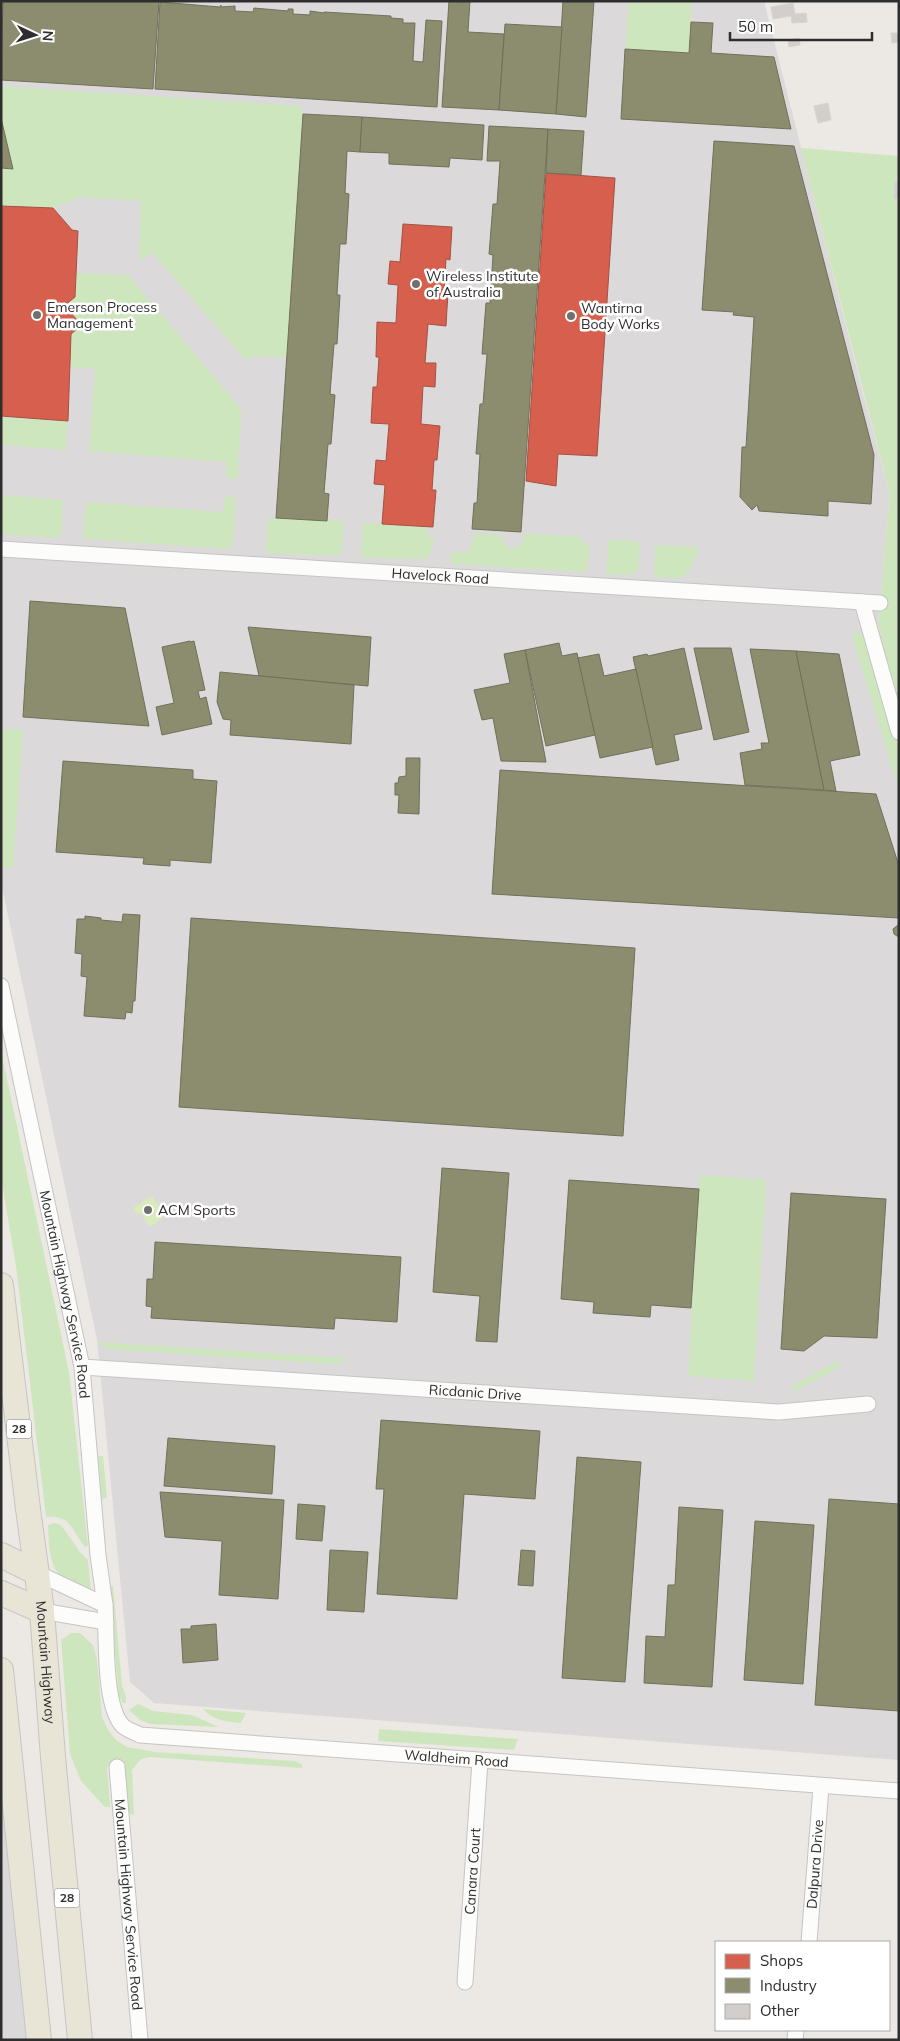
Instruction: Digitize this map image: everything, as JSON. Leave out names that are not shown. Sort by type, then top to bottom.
[{"type":"main road","name":"Mountain Highway","points":[[1,1285],[42,1611],[53,1757],[80,2040]]},
{"type":"main road","points":[[1,1555],[37,1573]]},
{"type":"main road","points":[[1,1594],[42,1611]]},
{"type":"main road","points":[[1,1670],[18,1817],[39,2040]]},
{"type":"main road","points":[[1,1753],[18,1817]]},
{"type":"street","name":"Havelock Road","points":[[1,549],[880,603]]},
{"type":"street","points":[[862,602],[899,732]]},
{"type":"street","name":"Mountain Highway Service Road","points":[[1,986],[82,1366],[96,1540],[105,1605]]},
{"type":"street","name":"Ricdanic Drive","points":[[82,1366],[780,1412],[868,1404]]},
{"type":"street","points":[[37,1573],[105,1605]]},
{"type":"street","name":"Waldheim Road","points":[[105,1605],[108,1683],[113,1708],[122,1725],[140,1735],[899,1792]]},
{"type":"street","points":[[42,1611],[106,1622]]},
{"type":"street","name":"Canara Court","points":[[465,1982],[480,1761]]},
{"type":"street","name":"Mountain Highway Service Road","points":[[118,1767],[140,2040]]},
{"type":"street","name":"Dalpura Drive","points":[[809,1941],[821,1787]]},
{"type":"shaded area","points":[[1,1],[764,1],[890,495],[878,624],[899,690],[899,1760],[154,1703],[130,1682],[97,1340],[1,882]]},
{"type":"shaded area","points":[[1,1753],[39,2040],[1,2040]]},
{"type":"green space","points":[[629,1],[692,1],[689,53],[625,49]]},
{"type":"green space","points":[[1,86],[300,106],[303,114],[287,357],[252,356],[247,362],[152,252],[141,261],[139,258],[141,201],[80,197],[53,208],[1,206],[1,168],[13,168],[1,118]]},
{"type":"green space","points":[[801,148],[899,156],[899,789],[851,633],[882,635],[878,624],[890,495]]},
{"type":"green space","points":[[75,273],[128,275],[239,406],[241,414],[238,477],[226,478],[227,462],[89,451],[95,369],[71,367],[71,334],[81,325],[64,306]]},
{"type":"green space","points":[[1,417],[68,421],[66,450],[1,445]]},
{"type":"green space","points":[[1,495],[63,500],[62,532],[58,538],[1,534]]},
{"type":"green space","points":[[225,496],[236,499],[233,543],[227,549],[83,538],[86,502],[223,512]]},
{"type":"green space","points":[[268,518],[344,521],[342,554],[337,556],[266,553]]},
{"type":"green space","points":[[363,523],[427,526],[427,535],[433,536],[432,551],[427,559],[364,558],[361,556]]},
{"type":"green space","points":[[475,533],[501,535],[504,544],[510,548],[516,548],[523,542],[525,533],[580,537],[590,548],[587,570],[581,572],[452,564],[450,562],[451,551],[468,553]]},
{"type":"green space","points":[[609,539],[640,542],[639,562],[636,572],[627,575],[607,574]]},
{"type":"green space","points":[[655,545],[699,547],[692,566],[685,576],[666,578],[654,577]]},
{"type":"green space","points":[[1,729],[23,730],[13,867],[1,868]]},
{"type":"green space","points":[[1,1051],[69,1372],[88,1546],[85,1547],[66,1521],[61,1518],[46,1517],[16,1266],[1,1177]]},
{"type":"green space","points":[[700,1175],[766,1180],[754,1381],[688,1376]]},
{"type":"green space","name":"ACM Sports","points":[[152,1196],[165,1216],[150,1227],[141,1213],[138,1215],[133,1208]]},
{"type":"green space","points":[[97,1342],[346,1358],[341,1363],[331,1364],[108,1349]]},
{"type":"green space","points":[[835,1362],[841,1362],[836,1369],[795,1391],[791,1387]]},
{"type":"green space","points":[[98,1456],[103,1456],[107,1497],[102,1500]]},
{"type":"green space","points":[[54,1523],[61,1525],[88,1560],[91,1591],[68,1582],[55,1569],[50,1555],[48,1525]]},
{"type":"green space","points":[[113,1586],[122,1686],[126,1696],[126,1703],[123,1703],[119,1696],[109,1587]]},
{"type":"green space","points":[[71,1633],[80,1633],[93,1645],[97,1659],[102,1717],[108,1730],[116,1740],[127,1747],[156,1752],[294,1761],[302,1764],[302,1768],[150,1757],[141,1759],[132,1770],[134,1815],[130,1814],[129,1811],[124,1764],[107,1766],[110,1807],[105,1807],[81,1781],[70,1754],[61,1640]]},
{"type":"green space","points":[[138,1704],[153,1711],[192,1715],[219,1727],[150,1724],[140,1720],[129,1710]]},
{"type":"green space","points":[[203,1709],[246,1713],[241,1723],[236,1723],[215,1718]]},
{"type":"green space","points":[[379,1729],[518,1739],[514,1750],[378,1741]]},
{"type":"building: Shops","name":"Wantirna Body Works","points":[[546,173],[615,178],[597,456],[558,454],[556,486],[526,481]]},
{"type":"building: Shops","name":"Emerson Process Management","points":[[1,206],[53,208],[72,230],[78,231],[75,297],[64,306],[82,325],[71,334],[68,421],[1,416]]},
{"type":"building: Shops","points":[[403,224],[452,227],[450,260],[446,259],[444,292],[448,292],[446,326],[428,324],[425,363],[436,363],[435,387],[423,386],[421,424],[440,426],[437,460],[434,460],[432,490],[436,490],[433,527],[382,524],[385,485],[374,484],[376,460],[386,461],[389,424],[371,423],[373,387],[377,387],[379,357],[376,357],[377,322],[396,323],[398,285],[388,284],[390,261],[400,262]]},
{"type":"building: Industry","points":[[3,1],[159,1],[153,89],[1,80]]},
{"type":"building: Industry","points":[[449,1],[470,1],[468,32],[504,34],[499,110],[442,107]]},
{"type":"building: Industry","points":[[563,1],[594,1],[586,117],[556,114]]},
{"type":"building: Industry","points":[[160,2],[220,7],[221,5],[221,7],[235,6],[235,11],[253,12],[254,8],[288,11],[288,9],[293,9],[293,14],[310,15],[310,11],[391,16],[391,18],[403,19],[403,23],[415,23],[413,61],[423,62],[426,20],[442,21],[437,107],[155,89]]},
{"type":"building: Industry","points":[[691,22],[713,23],[711,53],[774,57],[791,129],[621,119],[625,49],[689,53]]},
{"type":"building: Industry","points":[[505,24],[562,27],[556,114],[499,110]]},
{"type":"building: Industry","points":[[303,114],[362,117],[360,152],[347,151],[345,193],[349,194],[346,244],[340,244],[337,295],[340,295],[337,344],[334,344],[330,394],[335,395],[324,493],[329,494],[327,521],[276,518]]},
{"type":"building: Industry","points":[[362,117],[484,125],[482,160],[450,158],[449,167],[389,164],[389,153],[360,152]]},
{"type":"building: Industry","points":[[1,118],[13,169],[1,168]]},
{"type":"building: Industry","points":[[489,126],[548,129],[521,532],[472,529],[474,503],[477,503],[480,454],[476,454],[487,354],[482,354],[486,303],[490,303],[493,255],[489,254],[493,204],[497,204],[500,161],[487,161]]},
{"type":"building: Industry","points":[[548,129],[584,131],[581,175],[546,173]]},
{"type":"building: Industry","points":[[714,141],[794,146],[874,455],[871,504],[828,501],[828,516],[759,511],[757,505],[752,510],[740,497],[742,447],[746,447],[754,317],[733,315],[734,312],[702,310]]},
{"type":"building: Industry","points":[[30,601],[125,608],[149,726],[23,717]]},
{"type":"building: Industry","points":[[248,627],[371,637],[368,686],[259,676]]},
{"type":"building: Industry","points":[[194,641],[205,690],[198,691],[200,699],[206,697],[212,724],[162,735],[156,707],[174,703],[162,647]]},
{"type":"building: Industry","points":[[559,643],[562,656],[577,653],[595,735],[546,746],[525,650]]},
{"type":"building: Industry","points":[[684,648],[702,729],[674,735],[679,760],[656,765],[633,657],[647,654],[648,656]]},
{"type":"building: Industry","points":[[694,648],[731,648],[749,732],[714,740]]},
{"type":"building: Industry","points":[[750,649],[796,651],[824,790],[745,785],[740,753],[762,749],[761,743],[769,743]]},
{"type":"building: Industry","points":[[525,650],[546,762],[501,761],[493,718],[482,720],[474,690],[510,683],[504,654]]},
{"type":"building: Industry","points":[[796,651],[839,654],[860,755],[830,761],[836,791],[824,790]]},
{"type":"building: Industry","points":[[599,654],[604,676],[636,669],[653,747],[600,758],[578,658]]},
{"type":"building: Industry","points":[[220,672],[354,685],[351,744],[230,735],[231,720],[223,719],[217,702]]},
{"type":"building: Industry","points":[[406,758],[420,758],[419,814],[398,813],[399,795],[395,795],[395,783],[398,783],[399,777],[406,776]]},
{"type":"building: Industry","points":[[63,761],[193,770],[193,779],[217,781],[211,863],[170,860],[170,866],[143,864],[144,858],[56,852]]},
{"type":"building: Industry","points":[[500,770],[876,794],[899,866],[899,918],[492,894]]},
{"type":"building: Industry","points":[[123,914],[140,915],[135,1001],[133,1001],[132,1013],[126,1012],[125,1019],[84,1016],[87,977],[81,976],[82,954],[75,953],[77,919],[85,919],[85,916],[122,922]]},
{"type":"building: Industry","points":[[191,918],[635,948],[623,1136],[179,1107]]},
{"type":"building: Industry","points":[[898,925],[899,936],[897,936],[894,934],[893,929]]},
{"type":"building: Industry","points":[[442,1168],[509,1173],[497,1342],[476,1341],[480,1296],[433,1292]]},
{"type":"building: Industry","points":[[569,1180],[699,1189],[691,1308],[651,1305],[650,1317],[593,1313],[594,1302],[561,1299]]},
{"type":"building: Industry","points":[[791,1193],[886,1199],[877,1338],[824,1336],[804,1351],[781,1349]]},
{"type":"building: Industry","points":[[155,1242],[401,1257],[397,1322],[335,1318],[334,1329],[151,1318],[152,1307],[146,1306],[147,1279],[153,1279]]},
{"type":"building: Industry","points":[[381,1420],[540,1431],[535,1499],[464,1494],[457,1599],[377,1594],[384,1489],[376,1489]]},
{"type":"building: Industry","points":[[168,1438],[275,1446],[272,1494],[164,1486]]},
{"type":"building: Industry","points":[[577,1457],[641,1462],[625,1682],[562,1678]]},
{"type":"building: Industry","points":[[160,1492],[284,1500],[278,1599],[219,1595],[222,1541],[165,1537]]},
{"type":"building: Industry","points":[[829,1499],[899,1504],[899,1711],[815,1705]]},
{"type":"building: Industry","points":[[298,1504],[325,1506],[322,1541],[296,1539]]},
{"type":"building: Industry","points":[[679,1507],[723,1510],[712,1687],[644,1683],[646,1636],[665,1637],[668,1585],[675,1585]]},
{"type":"building: Industry","points":[[755,1521],[814,1525],[803,1684],[744,1680]]},
{"type":"building: Industry","points":[[330,1550],[368,1552],[364,1612],[327,1610]]},
{"type":"building: Industry","points":[[521,1550],[535,1551],[533,1586],[518,1585]]},
{"type":"building: Industry","points":[[216,1624],[218,1660],[183,1663],[181,1629],[191,1629],[191,1626]]},
{"type":"building: Other","points":[[793,3],[795,14],[806,13],[807,22],[792,23],[791,16],[773,19],[771,7]]},
{"type":"building: Other","points":[[891,33],[899,33],[899,42],[892,43]]},
{"type":"building: Other","points":[[799,38],[800,45],[789,47],[788,40]]},
{"type":"building: Other","points":[[828,103],[831,120],[818,123],[814,106]]},
{"type":"building: Other","points":[[895,182],[899,182],[899,199],[894,199]]},
{"type":"place","name":"Wireless Institute of Australia","points":[[416,284]]},
{"type":"place","name":"Emerson Process Management","points":[[37,315]]},
{"type":"place","name":"Wantirna Body Works","points":[[571,316]]},
{"type":"place","name":"ACM Sports","points":[[148,1210]]}]
